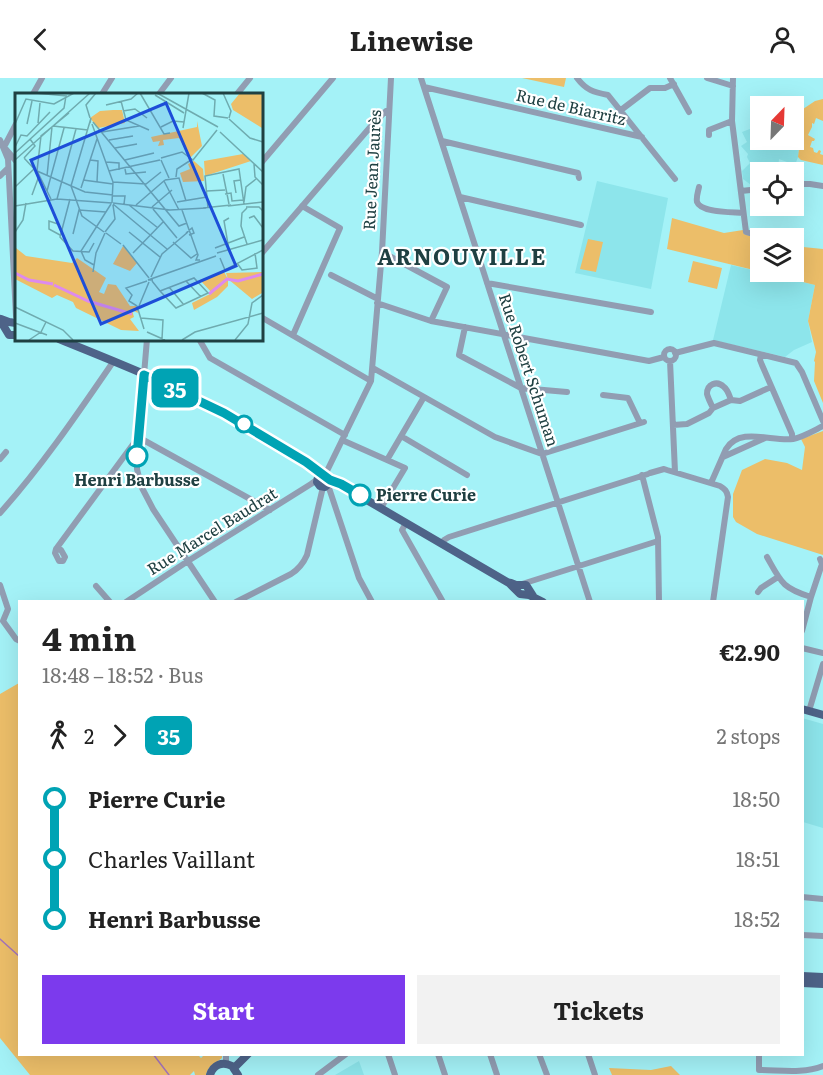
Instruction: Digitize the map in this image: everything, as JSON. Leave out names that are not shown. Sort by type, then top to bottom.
[{"type":"main road","points":[[0,319],[14,322],[9,335],[15,335]]},
{"type":"main road","points":[[61,340],[144,375],[224,413],[313,468],[325,482],[381,508],[539,600]]},
{"type":"main road","points":[[806,710],[823,715]]},
{"type":"main road","points":[[804,976],[823,977]]},
{"type":"main road","points":[[804,983],[823,984]]},
{"type":"main road","points":[[210,1075],[212,1069],[217,1065],[233,1069],[246,1056]]},
{"type":"street","points":[[34,93],[42,78]]},
{"type":"street","points":[[103,93],[112,78]]},
{"type":"street","points":[[160,93],[171,78]]},
{"type":"street","points":[[238,93],[250,78]]},
{"type":"street","points":[[262,162],[333,78]]},
{"type":"street","name":"Rue Jean Jaurès","points":[[240,600],[291,574],[302,565],[307,555],[325,482],[343,437],[371,381],[382,252],[391,78]]},
{"type":"street","name":"Rue Robert Schuman","points":[[422,78],[589,600]]},
{"type":"street","points":[[577,78],[595,93],[608,95],[675,179]]},
{"type":"street","points":[[707,78],[733,86]]},
{"type":"street","points":[[733,78],[732,121],[746,232],[750,233]]},
{"type":"street","points":[[621,110],[650,88],[665,88],[672,81],[689,112]]},
{"type":"street","name":"Rue de Biarritz","points":[[424,87],[642,137]]},
{"type":"street","points":[[262,253],[372,125],[386,111],[389,112]]},
{"type":"street","points":[[709,135],[709,130],[732,121]]},
{"type":"street","points":[[3,147],[15,126]]},
{"type":"street","points":[[0,140],[8,159],[15,271],[14,322]]},
{"type":"street","points":[[442,141],[578,173],[579,178]]},
{"type":"street","points":[[3,147],[15,160]]},
{"type":"street","points":[[0,176],[8,168]]},
{"type":"street","points":[[804,184],[823,186]]},
{"type":"street","points":[[699,187],[698,202],[703,208],[743,213]]},
{"type":"street","points":[[741,191],[750,190]]},
{"type":"street","points":[[460,197],[581,225]]},
{"type":"street","points":[[293,335],[340,228],[302,206]]},
{"type":"street","points":[[382,252],[447,287],[431,321]]},
{"type":"street","points":[[331,275],[378,301],[431,321],[646,360],[675,358],[675,352]]},
{"type":"street","points":[[487,283],[651,312]]},
{"type":"street","points":[[262,318],[371,381]]},
{"type":"street","points":[[465,327],[459,355],[521,388],[567,392]]},
{"type":"street","points":[[147,340],[138,437],[137,469],[141,486],[153,509],[214,600]]},
{"type":"street","points":[[200,340],[210,358],[343,437],[405,468],[381,508]]},
{"type":"street","points":[[675,472],[667,359],[664,352],[667,350],[675,352],[714,343],[796,363],[823,421]]},
{"type":"street","points":[[761,355],[760,360],[792,434],[792,439]]},
{"type":"street","points":[[0,513],[66,429],[113,362]]},
{"type":"street","points":[[373,368],[495,437],[542,454],[642,422],[628,398],[603,395]]},
{"type":"street","points":[[713,408],[707,394],[713,383],[723,386],[730,400]]},
{"type":"street","points":[[673,425],[687,424],[730,400],[740,401],[771,387]]},
{"type":"street","points":[[387,460],[424,397]]},
{"type":"street","points":[[711,483],[729,444],[734,441],[747,436],[792,439],[823,426]]},
{"type":"street","points":[[401,436],[467,475]]},
{"type":"street","points":[[138,437],[270,510]]},
{"type":"street","points":[[56,549],[138,437]]},
{"type":"street","points":[[0,459],[6,452]]},
{"type":"street","points":[[442,544],[449,537],[664,469],[711,483],[725,489],[727,493],[713,600]]},
{"type":"street","points":[[647,474],[658,541],[659,600]]},
{"type":"street","points":[[325,482],[359,578],[371,600]]},
{"type":"street","name":"Rue Marcel Baudrat","points":[[129,600],[270,510],[325,482]]},
{"type":"street","points":[[406,523],[402,530],[442,600]]},
{"type":"street","points":[[524,590],[578,566],[658,541]]},
{"type":"street","points":[[767,557],[778,577],[791,590],[811,597]]},
{"type":"street","points":[[804,623],[822,564],[820,559]]},
{"type":"street","points":[[758,592],[778,577]]},
{"type":"street","points":[[0,585],[8,609],[3,621],[18,640]]},
{"type":"street","points":[[96,586],[108,600]]},
{"type":"street","points":[[804,648],[823,653]]},
{"type":"street","points":[[806,710],[823,664]]},
{"type":"street","points":[[804,897],[823,899]]},
{"type":"street","points":[[804,934],[823,936]]},
{"type":"street","points":[[318,1075],[343,1056]]},
{"type":"street","points":[[389,1056],[395,1075]]},
{"type":"street","points":[[439,1056],[445,1075]]},
{"type":"street","points":[[491,1056],[497,1075]]},
{"type":"street","points":[[540,1056],[547,1075]]},
{"type":"street","points":[[589,1056],[595,1075]]},
{"type":"street","points":[[759,1056],[759,1070],[801,1071],[823,1066]]},
{"type":"shaded area","points":[[522,78],[566,78],[564,87]]},
{"type":"shaded area","points":[[823,99],[823,121],[816,118],[808,135],[815,139],[810,147],[814,152],[821,151],[820,154],[823,155],[823,165],[801,160],[798,157],[799,150],[804,150],[804,108]]},
{"type":"shaded area","points":[[750,129],[750,150],[799,150],[796,162],[779,159],[779,162],[750,163],[748,154],[741,146],[747,142],[742,132]]},
{"type":"shaded area","points":[[750,163],[750,184],[743,179],[742,171]]},
{"type":"shaded area","points":[[597,181],[668,198],[651,289],[575,273]]},
{"type":"shaded area","points":[[672,218],[724,233],[743,230],[744,234],[750,236],[750,270],[667,249]]},
{"type":"shaded area","points":[[588,239],[603,242],[596,272],[580,269]]},
{"type":"shaded area","points":[[804,247],[823,249],[823,403],[814,381],[816,352],[808,321],[815,285],[803,282]]},
{"type":"shaded area","points":[[693,261],[722,268],[717,289],[688,282]]},
{"type":"shaded area","points":[[731,265],[750,270],[750,282],[802,282],[815,285],[808,321],[812,342],[785,357],[713,340]]},
{"type":"shaded area","points":[[823,431],[823,555],[757,534],[736,522],[733,517],[733,494],[742,470],[765,459],[787,463],[802,470],[805,447],[801,439]]},
{"type":"shaded area","points":[[18,684],[18,1056],[199,1056],[201,1058],[203,1056],[222,1056],[208,1069],[206,1075],[195,1075],[194,1071],[190,1075],[30,1075],[0,1038],[0,694]]},
{"type":"shaded area","points":[[804,719],[823,724],[823,828],[804,822]]},
{"type":"shaded area","points":[[359,1061],[364,1075],[335,1075]]},
{"type":"shaded area","points":[[671,1066],[680,1075],[612,1075],[609,1068],[651,1070]]},
{"type":"waterway","points":[[0,939],[18,955]]},
{"type":"waterway","points":[[155,1056],[169,1075]]},
{"type":"bus line","name":"35","points":[[137,456],[144,375],[224,413],[306,462],[330,480],[360,495]]},
{"type":"place","name":"Henri Barbusse","points":[[137,456]]},
{"type":"place","name":"Pierre Curie","points":[[360,495]]},
{"type":"district","name":"ARNOUVILLE","points":[[462,257]]}]
